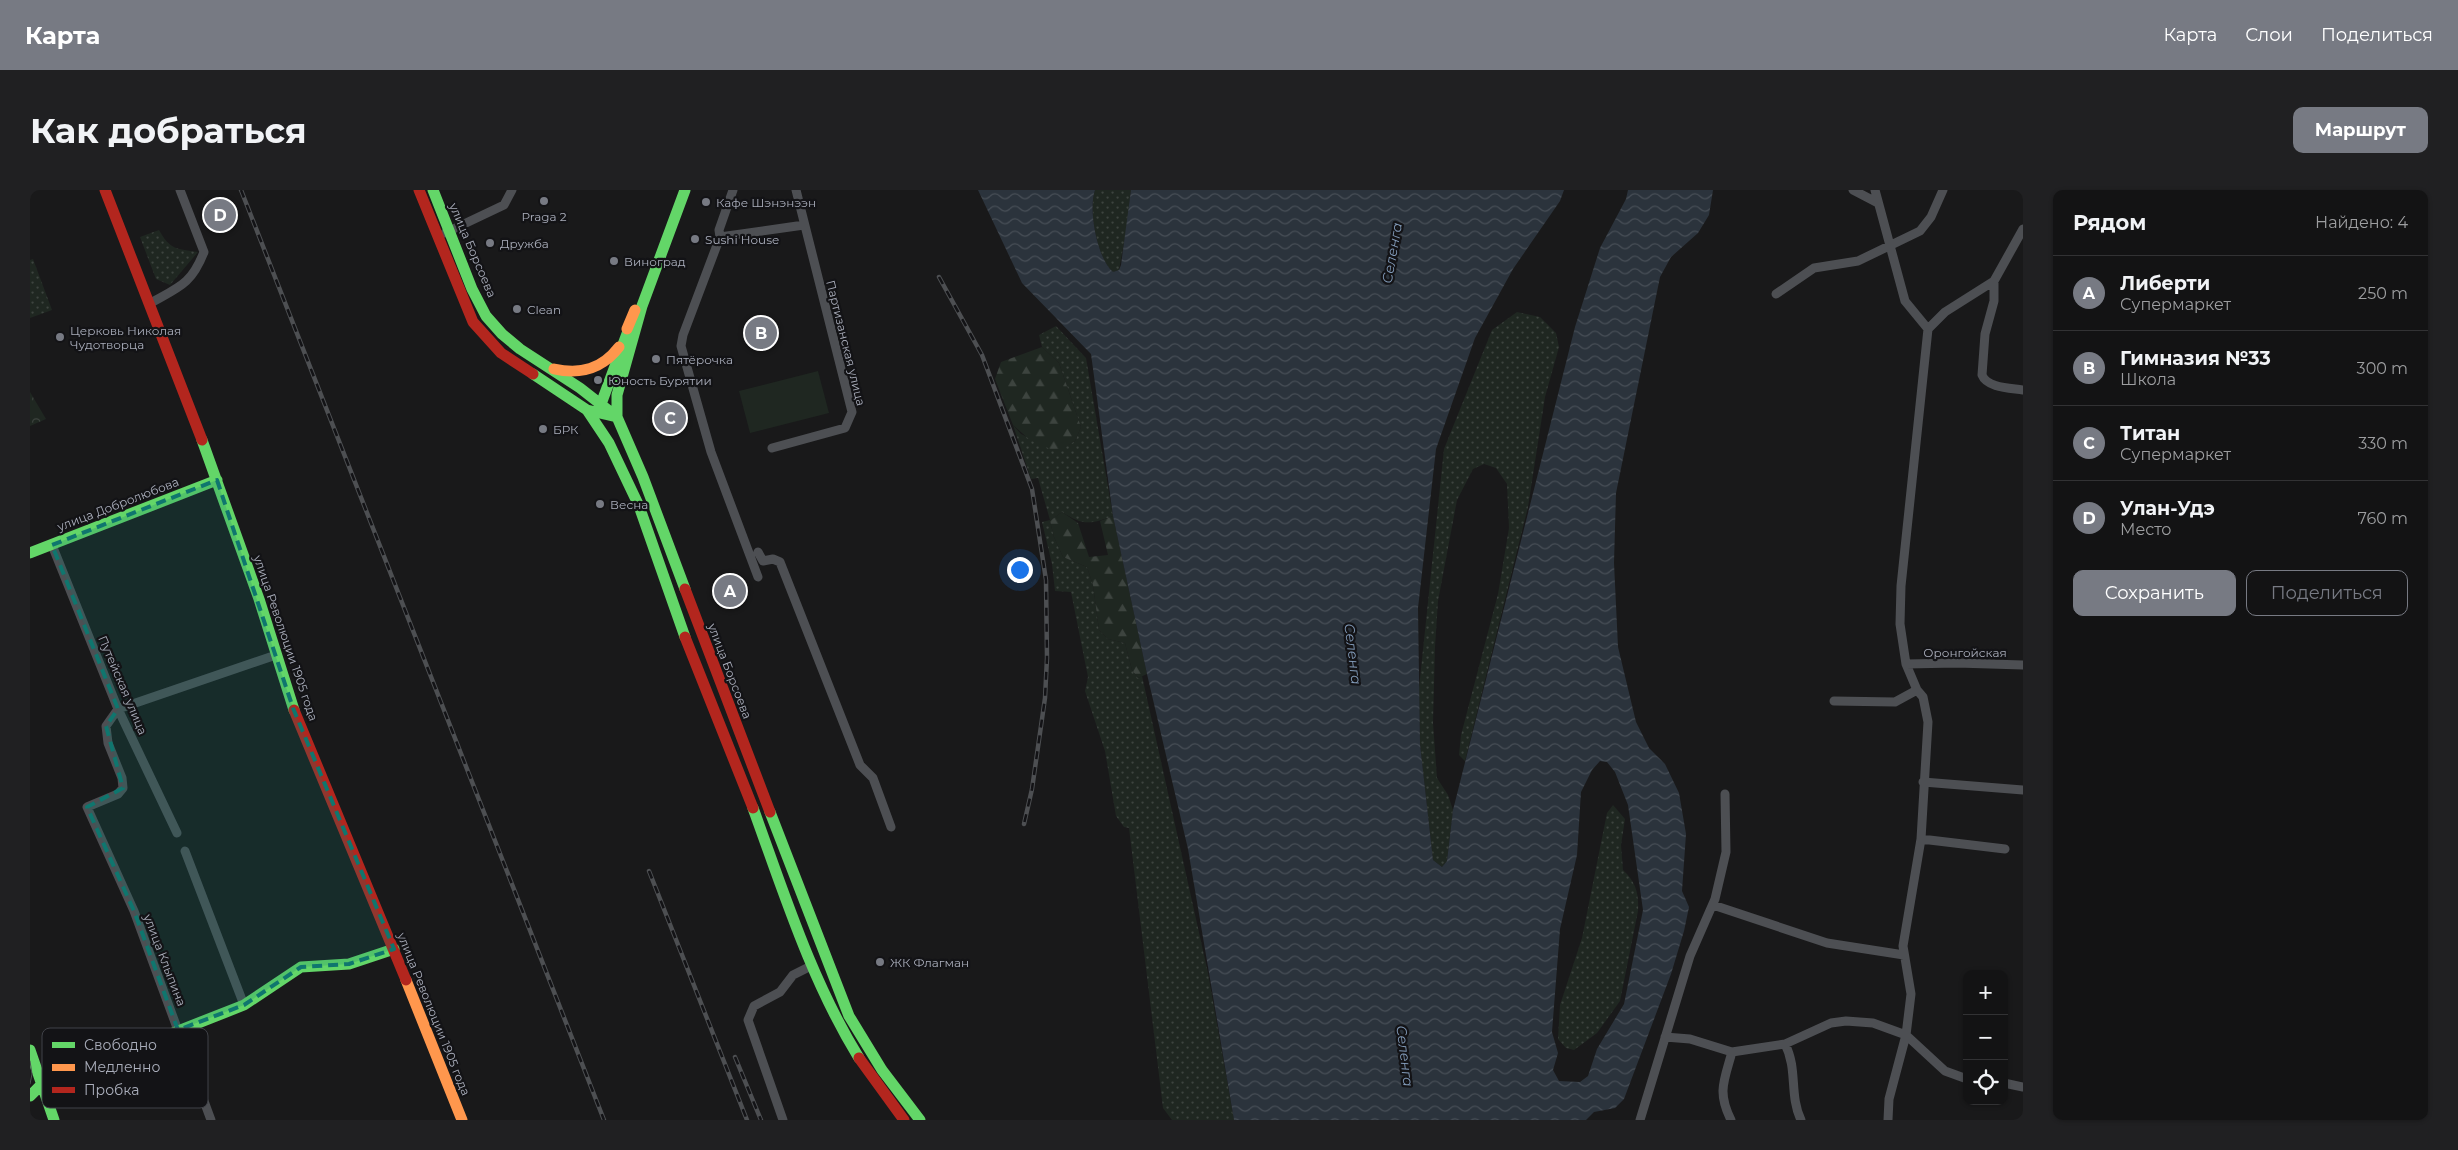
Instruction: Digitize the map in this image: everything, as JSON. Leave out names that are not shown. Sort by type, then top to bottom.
[{"type":"main road","name":"улица Революции 1905 года","points":[[104,190],[217,480],[259,599],[293,708],[394,949],[462,1120]]},
{"type":"main road","points":[[419,190],[470,318],[483,335],[501,353],[587,410],[610,443],[639,506],[686,641],[752,806],[811,966],[837,1022],[871,1077],[904,1120]]},
{"type":"main road","name":"улица Борсоева","points":[[433,190],[472,289],[486,316],[502,334],[520,349],[551,368],[602,409],[617,417],[652,501],[849,1016],[882,1070],[920,1120]]},
{"type":"main road","points":[[610,443],[602,409],[623,340],[678,190]]},
{"type":"main road","points":[[617,417],[617,395],[642,306],[685,190]]},
{"type":"main road","points":[[628,329],[642,306]]},
{"type":"main road","points":[[551,368],[577,374],[588,371],[603,364],[623,340]]},
{"type":"main road","points":[[587,410],[602,409]]},
{"type":"main road","name":"улица Добролюбова","points":[[30,553],[217,480]]},
{"type":"main road","points":[[639,506],[652,501]]},
{"type":"main road","points":[[183,1028],[244,1005],[301,968],[349,964],[394,949]]},
{"type":"main road","points":[[811,966],[826,960]]},
{"type":"main road","points":[[30,1050],[33,1080],[30,1096]]},
{"type":"main road","points":[[33,1080],[42,1097]]},
{"type":"main road","points":[[48,1108],[54,1120]]},
{"type":"street","points":[[149,304],[186,283],[196,272],[204,252],[180,190]]},
{"type":"street","points":[[437,237],[504,205],[512,190]]},
{"type":"street","points":[[733,190],[719,230],[720,237],[683,335],[681,346],[711,452],[758,577]]},
{"type":"street","name":"Партизанская улица","points":[[772,448],[845,428],[852,412],[796,190]]},
{"type":"street","points":[[1853,190],[1876,202]]},
{"type":"street","points":[[1875,190],[1876,202],[1883,218],[1905,302],[1928,329]]},
{"type":"street","points":[[1776,294],[1814,268],[1858,261],[1920,231],[1931,217],[1943,190]]},
{"type":"street","points":[[720,237],[804,225]]},
{"type":"street","points":[[1888,1120],[1888,1099],[1906,1035],[1911,994],[1904,955],[1921,839],[1928,722],[1923,697],[1917,690],[1906,664],[1900,624],[1901,586],[1928,329],[1945,312],[1994,281],[2023,229]]},
{"type":"street","points":[[1994,281],[1994,301],[1985,334],[1982,375],[1984,380],[1990,383],[2023,390]]},
{"type":"street","name":"Путейская улица","points":[[52,545],[118,709],[177,833]]},
{"type":"street","points":[[758,552],[763,561],[773,559],[780,562],[860,766],[873,778],[891,827]]},
{"type":"street","points":[[118,709],[276,655]]},
{"type":"street","name":"Оронгойская","points":[[1906,664],[2023,665]]},
{"type":"street","points":[[1834,701],[1895,702],[1917,690]]},
{"type":"street","name":"улица Клыпина","points":[[118,709],[106,726],[108,743],[122,778],[122,788],[118,794],[87,807],[134,911],[177,1028]]},
{"type":"street","points":[[1923,782],[2023,790]]},
{"type":"street","points":[[1640,1120],[1690,956],[1713,905],[1726,852],[1725,794]]},
{"type":"street","points":[[1921,839],[2005,849]]},
{"type":"street","points":[[185,851],[244,1005]]},
{"type":"street","points":[[1713,905],[1827,943],[1904,955]]},
{"type":"street","points":[[783,1120],[748,1020],[749,1013],[754,1006],[780,992],[793,975],[811,966]]},
{"type":"street","points":[[1665,1037],[1690,1039],[1732,1052],[1785,1044],[1831,1023],[1846,1021],[1873,1023],[1906,1035],[1944,1071],[1963,1078]]},
{"type":"street","points":[[1785,1044],[1792,1057],[1796,1110],[1801,1120]]},
{"type":"street","points":[[1731,1120],[1723,1103],[1723,1084],[1732,1052]]},
{"type":"street","points":[[2008,1083],[2023,1087]]},
{"type":"street","name":"улица Клыпина","points":[[207,1108],[211,1120]]},
{"type":"highlighted area","points":[[217,480],[293,708],[394,949],[349,964],[301,967],[244,1005],[178,1030],[134,911],[87,807],[123,788],[106,726],[118,709],[52,545]]},
{"type":"green space","points":[[1095,190],[1131,190],[1119,270],[1113,272],[1102,256],[1095,233],[1093,199]]},
{"type":"green space","points":[[159,230],[171,245],[198,252],[170,285],[156,279],[140,237]]},
{"type":"green space","points":[[33,259],[52,310],[30,318],[30,260]]},
{"type":"green space","points":[[1517,312],[1540,317],[1556,333],[1559,347],[1545,397],[1528,507],[1465,761],[1459,755],[1461,735],[1498,594],[1509,528],[1507,484],[1496,468],[1484,464],[1473,469],[1457,500],[1438,601],[1435,647],[1433,723],[1437,778],[1448,795],[1453,810],[1447,861],[1442,867],[1433,860],[1420,744],[1419,688],[1444,449],[1492,330]]},
{"type":"green space","points":[[1056,326],[1086,358],[1113,516],[1098,521],[1086,522],[1062,512],[1050,521],[1054,537],[1063,557],[1087,567],[1093,585],[1099,630],[1108,639],[1125,643],[1132,670],[1138,678],[1142,676],[1208,973],[1234,1120],[1172,1120],[1163,1108],[1129,828],[1124,827],[1116,816],[1105,751],[1085,691],[1088,677],[1071,592],[1055,591],[1052,564],[1042,522],[1050,520],[1038,478],[1031,479],[1013,425],[1021,434],[1057,451],[1075,441],[1081,427],[1059,363],[1042,347],[1039,335]]},
{"type":"green space","points":[[1042,347],[1059,363],[1081,427],[1075,441],[1057,452],[1030,440],[1013,425],[995,379],[1001,362]]},
{"type":"green space","points":[[818,371],[829,413],[750,433],[739,391]]},
{"type":"green space","points":[[30,392],[46,419],[30,426]]},
{"type":"green space","points":[[1062,512],[1078,523],[1089,557],[1108,555],[1100,521],[1113,516],[1147,674],[1138,678],[1132,670],[1125,643],[1108,639],[1099,630],[1093,585],[1087,567],[1063,557],[1054,537],[1050,521]]},
{"type":"green space","points":[[1613,805],[1625,819],[1621,845],[1623,870],[1631,879],[1636,889],[1638,911],[1620,1001],[1597,1033],[1574,1050],[1566,1048],[1558,1039],[1560,1005],[1582,938],[1607,813]]},
{"type":"water","name":"Селенга","points":[[978,190],[1095,190],[1093,221],[1095,233],[1102,256],[1113,272],[1119,270],[1121,265],[1131,190],[1564,190],[1560,201],[1513,269],[1475,338],[1436,449],[1418,608],[1420,744],[1433,860],[1442,867],[1447,861],[1453,810],[1575,327],[1600,248],[1626,199],[1628,190],[1713,190],[1709,215],[1698,233],[1671,257],[1660,277],[1616,493],[1614,563],[1618,647],[1636,722],[1649,748],[1665,764],[1679,793],[1686,834],[1682,891],[1689,907],[1671,974],[1624,1099],[1615,1108],[1594,1112],[1586,1120],[1234,1120],[1188,849],[1147,674],[1113,516],[1091,354],[1022,283]],"holes":[[[1600,761],[1607,762],[1615,772],[1628,805],[1643,910],[1624,1004],[1597,1049],[1588,1076],[1580,1082],[1559,1081],[1553,1070],[1558,1053],[1552,1032],[1560,929],[1577,855],[1581,792],[1592,770]]]},
{"type":"tram line","points":[[30,1061],[32,1074],[30,1084]]},
{"type":"railway","points":[[241,190],[604,1120]]},
{"type":"railway","points":[[939,277],[982,355],[1032,489],[1046,580],[1047,658],[1045,698],[1032,789],[1024,824]]},
{"type":"railway","points":[[649,871],[747,1120]]},
{"type":"railway","points":[[735,1057],[761,1120]]},
{"type":"traffic: fast","points":[[433,190],[472,289],[486,316],[502,334],[520,349],[580,388],[617,417],[643,477],[685,589]]},
{"type":"traffic: fast","points":[[587,410],[617,417],[617,395],[642,306],[685,190]]},
{"type":"traffic: fast","points":[[602,412],[601,404],[631,323]]},
{"type":"traffic: fast","points":[[533,374],[587,410],[609,443],[639,506],[685,637]]},
{"type":"traffic: fast","points":[[202,440],[259,599],[294,710]]},
{"type":"traffic: fast","points":[[30,553],[217,480]]},
{"type":"traffic: fast","points":[[753,808],[813,967],[842,1028],[859,1058]]},
{"type":"traffic: fast","points":[[770,812],[849,1016],[882,1070],[920,1120]]},
{"type":"traffic: fast","points":[[186,1028],[244,1005],[301,967],[349,964],[394,949]]},
{"type":"traffic: fast","points":[[30,1050],[42,1085]]},
{"type":"traffic: fast","points":[[30,1096],[42,1085]]},
{"type":"traffic: fast","points":[[50,1108],[54,1120]]},
{"type":"traffic: slow","points":[[627,329],[635,310]]},
{"type":"traffic: slow","points":[[554,369],[573,371],[590,368],[605,361],[619,347]]},
{"type":"traffic: slow","points":[[406,980],[462,1120]]},
{"type":"traffic: jam","points":[[105,190],[202,440]]},
{"type":"traffic: jam","points":[[419,190],[473,322],[501,353],[533,374]]},
{"type":"traffic: jam","points":[[685,589],[770,812]]},
{"type":"traffic: jam","points":[[685,637],[753,808]]},
{"type":"traffic: jam","points":[[294,710],[406,980]]},
{"type":"traffic: jam","points":[[859,1058],[904,1120]]},
{"type":"place","name":"Praga 2","points":[[544,201]]},
{"type":"place","name":"Кафе Шэнэнээн","points":[[706,202]]},
{"type":"place","name":"Улан-Удэ","points":[[220,215]]},
{"type":"place","name":"Sushi House","points":[[695,239]]},
{"type":"place","name":"Дружба","points":[[490,243]]},
{"type":"place","name":"Виноград","points":[[614,261]]},
{"type":"place","name":"Clean","points":[[517,309]]},
{"type":"place","name":"Гимназия №33","points":[[761,333]]},
{"type":"place","name":"Церковь Николая Чудотворца","points":[[60,337]]},
{"type":"place","name":"Пятёрочка","points":[[656,359]]},
{"type":"place","name":"Юность Бурятии","points":[[598,380]]},
{"type":"place","name":"Титан","points":[[670,418]]},
{"type":"place","name":"БРК","points":[[543,429]]},
{"type":"place","name":"Весна","points":[[600,504]]},
{"type":"place","name":"Либерти","points":[[730,591]]},
{"type":"place","name":"ЖК Флагман","points":[[880,962]]}]
